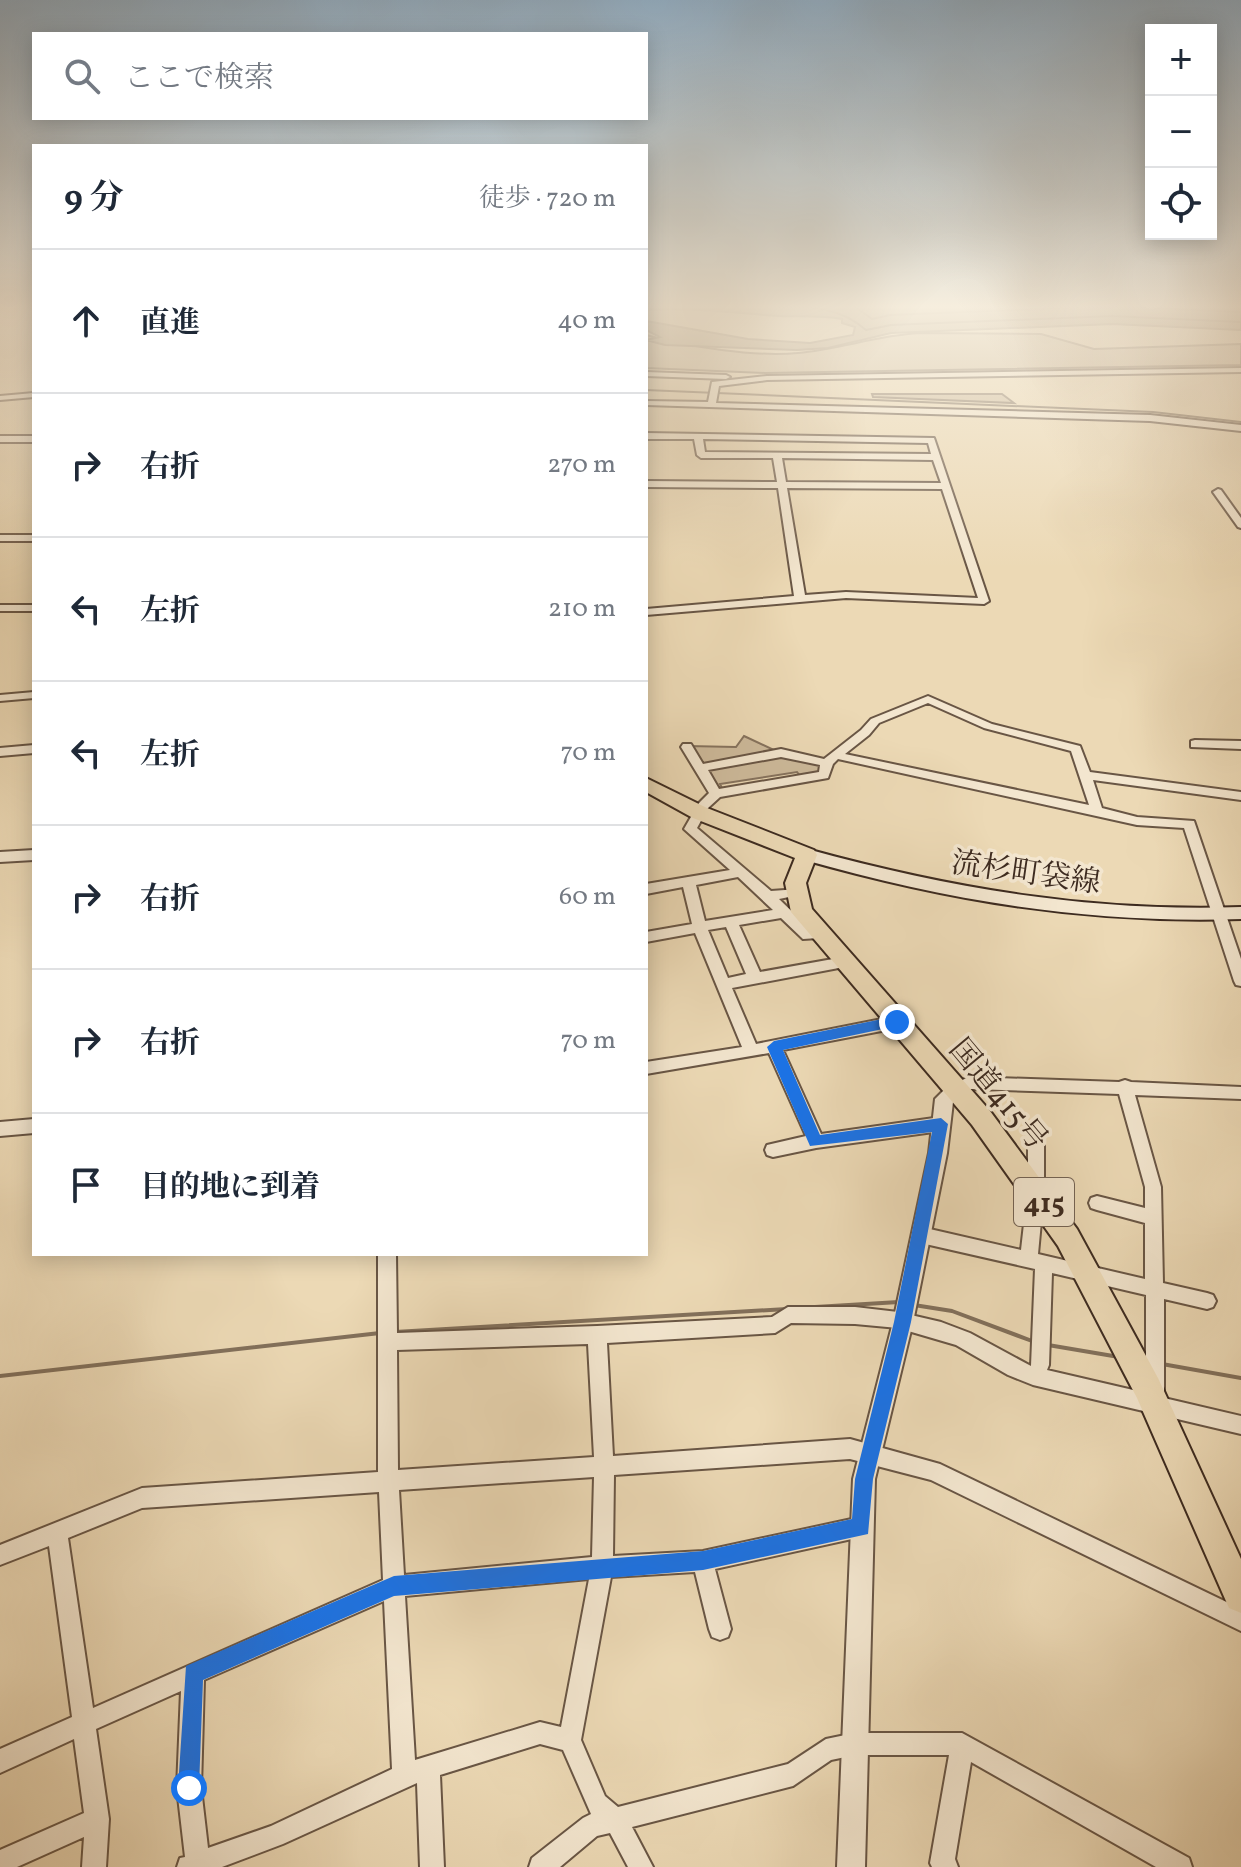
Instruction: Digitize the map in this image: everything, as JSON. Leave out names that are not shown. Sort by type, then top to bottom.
[{"type":"highway","points":[[648,785],[700,813],[807,855],[782,900]]},
{"type":"highway","name":"国道415号","points":[[782,900],[802,912],[1036,1189],[1089,1272],[1241,1596]]},
{"type":"main road","name":"流杉町袋線","points":[[807,855],[920,885],[1011,903],[1149,914],[1241,913]]},
{"type":"street","points":[[712,397],[714,393]]},
{"type":"street","points":[[0,398],[32,395]]},
{"type":"street","points":[[648,403],[712,397],[734,406],[1150,418],[1241,428]]},
{"type":"street","points":[[734,406],[735,427]]},
{"type":"street","points":[[648,436],[698,437],[735,427],[820,437],[931,440],[937,457],[935,461],[984,601],[872,595],[648,612]]},
{"type":"street","points":[[698,437],[701,455],[937,457]]},
{"type":"street","points":[[820,437],[824,456]]},
{"type":"street","points":[[0,439],[32,439]]},
{"type":"street","points":[[777,456],[779,485],[800,599]]},
{"type":"street","points":[[648,484],[945,486]]},
{"type":"street","points":[[1218,492],[1241,525]]},
{"type":"street","points":[[0,538],[32,538]]},
{"type":"street","points":[[0,608],[32,606]]},
{"type":"street","points":[[0,698],[32,695]]},
{"type":"street","points":[[782,900],[741,872],[690,829],[700,813],[716,794],[824,775],[831,759],[870,729],[875,721],[928,699],[988,726],[1076,749],[1097,811]]},
{"type":"street","points":[[1195,744],[1241,745]]},
{"type":"street","points":[[687,747],[716,794]]},
{"type":"street","points":[[0,752],[32,749]]},
{"type":"street","points":[[700,768],[781,753],[831,759],[1137,821],[1189,824],[1241,981]]},
{"type":"street","points":[[1087,775],[1241,796]]},
{"type":"street","points":[[0,857],[32,855]]},
{"type":"street","points":[[648,889],[689,884],[741,872]]},
{"type":"street","points":[[689,884],[700,927],[751,1051]]},
{"type":"street","points":[[648,937],[731,922],[782,900]]},
{"type":"street","points":[[731,922],[755,978]]},
{"type":"street","points":[[723,984],[844,962]]},
{"type":"street","points":[[648,1068],[897,1022]]},
{"type":"street","points":[[774,1047],[816,1141]]},
{"type":"street","points":[[851,1867],[864,1479],[903,1322],[944,1099],[969,1083],[1125,1086],[1241,1093]]},
{"type":"street","points":[[1125,1086],[1153,1187],[1151,1288],[1158,1383],[1153,1404]]},
{"type":"street","points":[[773,1150],[941,1124]]},
{"type":"street","points":[[0,1129],[32,1126]]},
{"type":"street","points":[[1036,1134],[1040,1365]]},
{"type":"street","points":[[1097,1203],[1152,1217]]},
{"type":"street","points":[[921,1235],[1207,1301]]},
{"type":"street","points":[[387,1256],[388,1481],[404,1775]]},
{"type":"street","points":[[387,1342],[775,1325],[788,1315],[884,1315],[932,1327],[966,1341],[1012,1370],[1241,1425]]},
{"type":"street","points":[[597,1335],[604,1468],[602,1567],[570,1740],[597,1804],[616,1821],[641,1867]]},
{"type":"street","points":[[0,1555],[142,1498],[850,1449],[871,1452],[933,1471],[1241,1620]]},
{"type":"street","points":[[0,1761],[394,1586],[703,1561],[861,1527]]},
{"type":"street","points":[[57,1531],[97,1819],[94,1867]]},
{"type":"street","points":[[703,1561],[720,1629]]},
{"type":"street","points":[[193,1674],[189,1788],[193,1866],[223,1862],[404,1775],[540,1733],[570,1740]]},
{"type":"street","points":[[541,1867],[591,1826],[793,1774],[826,1750],[855,1744],[962,1744],[1180,1867]]},
{"type":"street","points":[[940,1866],[962,1744]]},
{"type":"street","points":[[428,1768],[432,1867]]},
{"type":"street","points":[[0,1862],[97,1819]]},
{"type":"shaded area","points":[[872,394],[1002,394],[1014,403],[873,397]]},
{"type":"shaded area","points":[[744,736],[778,752],[823,765],[821,774],[801,777],[797,772],[720,784],[723,790],[715,790],[689,746],[736,747]]},
{"type":"waterway","points":[[718,393],[1153,412],[1241,422]]},
{"type":"waterway","points":[[815,1307],[899,1302]]},
{"type":"waterway","points":[[914,1305],[952,1311],[1032,1341]]},
{"type":"waterway","points":[[395,1332],[787,1309]]},
{"type":"waterway","points":[[0,1376],[380,1333]]},
{"type":"waterway","points":[[1048,1345],[1119,1357]]},
{"type":"waterway","points":[[1162,1364],[1241,1378]]},
{"type":"route","points":[[189,1788],[193,1674],[394,1586],[703,1561],[861,1527],[864,1479],[903,1322],[938,1153],[941,1124],[816,1141],[774,1047],[897,1022]]}]
